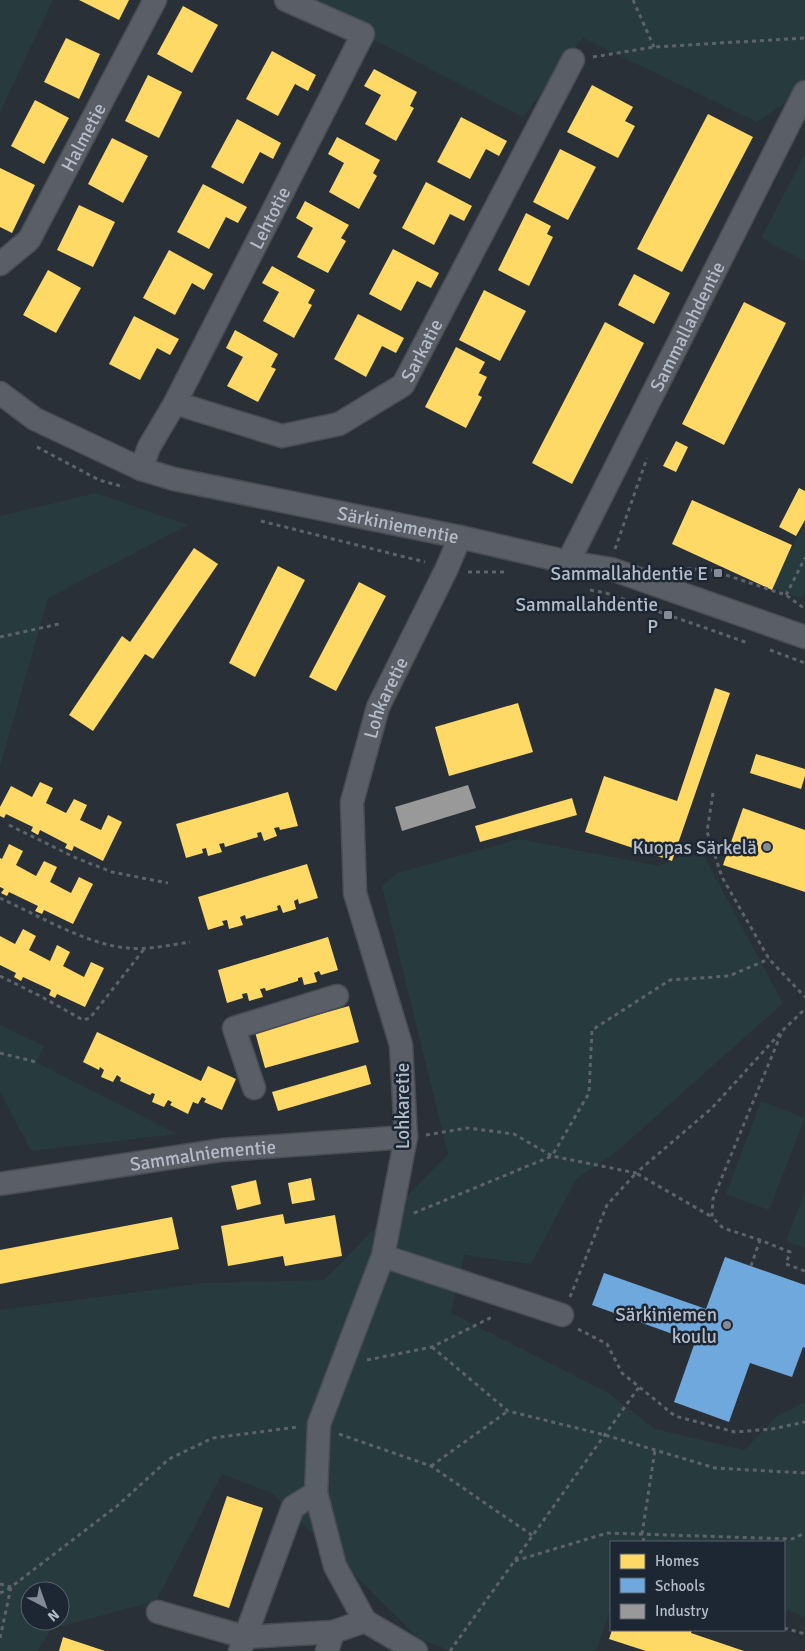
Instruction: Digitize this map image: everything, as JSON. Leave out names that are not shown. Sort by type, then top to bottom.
[{"type":"street","name":"Halmetie","points":[[0,264],[29,240],[155,0]]},
{"type":"street","name":"Lehtotie","points":[[175,403],[363,34],[286,0]]},
{"type":"street","name":"Sarkatie","points":[[175,403],[282,436],[339,424],[402,385],[572,60]]},
{"type":"street","name":"Sammallahdentie","points":[[568,562],[805,92]]},
{"type":"street","name":"Särkiniementie","points":[[0,393],[35,419],[141,469],[174,479],[460,537],[568,562],[611,569],[805,637]]},
{"type":"street","points":[[141,469],[149,447],[175,403]]},
{"type":"street","name":"Lohkaretie","points":[[365,1621],[335,1566],[316,1493],[319,1424],[383,1256],[406,1137],[401,1045],[355,893],[352,802],[378,708],[448,568],[460,537]]},
{"type":"street","points":[[254,1088],[234,1028],[337,996]]},
{"type":"street","name":"Sammalniementie","points":[[0,1184],[222,1150],[406,1137]]},
{"type":"street","points":[[383,1256],[562,1315]]},
{"type":"street","points":[[242,1644],[293,1507],[316,1493]]},
{"type":"street","points":[[158,1612],[242,1644],[330,1641],[365,1621],[416,1651]]},
{"type":"path","points":[[633,0],[654,47]]},
{"type":"path","points":[[572,60],[654,47],[805,38]]},
{"type":"path","points":[[615,547],[622,551]]},
{"type":"path","points":[[786,595],[805,558]]},
{"type":"path","points":[[671,568],[711,570],[786,595],[805,609]]},
{"type":"path","points":[[606,593],[750,643]]},
{"type":"path","points":[[0,637],[59,624]]},
{"type":"path","points":[[768,649],[805,663]]},
{"type":"path","points":[[713,792],[707,832],[722,877],[769,959],[805,997]]},
{"type":"path","points":[[10,825],[76,858],[112,872],[168,883]]},
{"type":"path","points":[[0,898],[102,943],[128,948],[190,942]]},
{"type":"path","points":[[0,976],[83,1020],[90,1018],[145,947]]},
{"type":"path","points":[[411,1214],[552,1156],[589,1093],[592,1030],[670,980],[729,976],[769,959]]},
{"type":"path","points":[[805,1009],[782,1031],[712,1108],[636,1173],[607,1205],[562,1315],[566,1322],[607,1344],[622,1373],[675,1416],[735,1432],[772,1429],[805,1422]]},
{"type":"path","points":[[712,1217],[713,1199],[782,1031]]},
{"type":"path","points":[[0,1053],[36,1062]]},
{"type":"path","points":[[406,1137],[467,1128],[514,1134],[552,1156],[636,1173],[712,1217],[723,1228],[790,1252],[786,1264],[805,1271]]},
{"type":"path","points":[[751,1266],[760,1240]]},
{"type":"path","points":[[363,1360],[432,1347],[522,1302]]},
{"type":"path","points":[[432,1347],[508,1411],[605,1435],[715,1468],[805,1473]]},
{"type":"path","points":[[450,1651],[639,1387]]},
{"type":"path","points":[[431,1466],[508,1411]]},
{"type":"path","points":[[0,1593],[11,1588],[117,1506],[169,1459],[213,1438],[319,1424],[339,1434],[431,1466],[534,1536]]},
{"type":"path","points":[[644,1541],[642,1534],[655,1450]]},
{"type":"path","points":[[515,1562],[607,1533],[792,1539],[805,1533]]},
{"type":"path","points":[[0,1584],[11,1588]]},
{"type":"path","points":[[0,1638],[11,1588]]},
{"type":"path","points":[[785,1628],[805,1634]]},
{"type":"green space","points":[[0,0],[53,0],[0,112]]},
{"type":"green space","points":[[316,0],[805,0],[805,89],[757,122],[583,38],[523,117],[363,34]]},
{"type":"green space","points":[[805,154],[805,261],[761,238]]},
{"type":"green space","points":[[96,493],[188,525],[48,598],[0,767],[0,516]]},
{"type":"green space","points":[[805,523],[805,591],[801,599],[771,587]]},
{"type":"green space","points":[[519,839],[659,866],[679,857],[704,856],[783,1003],[614,1154],[577,1178],[531,1264],[464,1255],[451,1313],[607,1392],[655,1429],[744,1450],[777,1416],[805,1402],[805,1617],[785,1609],[785,1541],[610,1541],[610,1610],[596,1651],[450,1651],[418,1638],[272,1493],[222,1474],[156,1601],[70,1624],[70,1581],[20,1581],[20,1631],[50,1631],[38,1651],[0,1651],[0,1310],[205,1283],[324,1280],[448,1154],[382,886],[398,873]]},
{"type":"green space","points":[[0,1025],[44,1046],[36,1062],[177,1134],[31,1151],[0,1092]]},
{"type":"green space","points":[[761,1101],[805,1118],[769,1210],[726,1194]]},
{"type":"green space","points":[[805,1192],[805,1248],[786,1241]]},
{"type":"building: Homes","points":[[79,0],[129,0],[119,20]]},
{"type":"building: Homes","points":[[183,6],[218,25],[192,73],[157,54]]},
{"type":"building: Homes","points":[[66,38],[100,54],[79,99],[44,82]]},
{"type":"building: Homes","points":[[272,51],[316,75],[308,91],[295,84],[278,116],[246,99]]},
{"type":"building: Homes","points":[[374,69],[417,92],[410,106],[414,108],[396,141],[365,124],[381,95],[364,86]]},
{"type":"building: Homes","points":[[148,75],[182,92],[159,138],[125,121]]},
{"type":"building: Homes","points":[[592,85],[633,107],[625,121],[635,126],[618,158],[567,132]]},
{"type":"building: Homes","points":[[35,100],[69,118],[44,164],[11,146]]},
{"type":"building: Homes","points":[[708,114],[753,137],[682,272],[637,249]]},
{"type":"building: Homes","points":[[461,117],[507,141],[499,156],[486,149],[470,179],[437,162]]},
{"type":"building: Homes","points":[[237,119],[281,143],[273,159],[260,152],[243,184],[211,167]]},
{"type":"building: Homes","points":[[337,137],[380,160],[373,173],[377,176],[359,209],[329,192],[344,163],[328,154]]},
{"type":"building: Homes","points":[[112,138],[148,156],[123,203],[88,184]]},
{"type":"building: Homes","points":[[560,149],[596,167],[568,220],[533,202]]},
{"type":"building: Homes","points":[[0,168],[35,185],[12,233],[0,227]]},
{"type":"building: Homes","points":[[426,182],[472,206],[464,221],[450,214],[434,245],[402,228]]},
{"type":"building: Homes","points":[[203,184],[247,207],[238,223],[226,217],[209,249],[177,232]]},
{"type":"building: Homes","points":[[305,201],[349,225],[341,238],[346,241],[328,273],[297,257],[313,228],[296,218]]},
{"type":"building: Homes","points":[[79,205],[115,222],[93,267],[57,250]]},
{"type":"building: Homes","points":[[526,213],[551,226],[547,234],[553,237],[529,286],[498,270]]},
{"type":"building: Homes","points":[[393,249],[439,273],[431,288],[417,281],[401,311],[369,294]]},
{"type":"building: Homes","points":[[169,250],[213,274],[204,290],[192,283],[175,315],[143,298]]},
{"type":"building: Homes","points":[[272,266],[315,290],[308,303],[312,305],[294,338],[263,321],[279,292],[262,283]]},
{"type":"building: Homes","points":[[48,270],[81,288],[56,333],[23,315]]},
{"type":"building: Homes","points":[[634,274],[670,293],[654,324],[618,305]]},
{"type":"building: Homes","points":[[484,290],[526,311],[500,361],[459,340]]},
{"type":"building: Homes","points":[[744,302],[786,323],[724,445],[682,424]]},
{"type":"building: Homes","points":[[358,314],[404,338],[396,353],[382,346],[366,377],[334,359]]},
{"type":"building: Homes","points":[[134,316],[179,339],[170,355],[157,348],[140,380],[109,364]]},
{"type":"building: Homes","points":[[605,322],[644,343],[572,484],[532,463]]},
{"type":"building: Homes","points":[[235,330],[278,354],[271,367],[276,369],[258,402],[227,386],[243,357],[226,348]]},
{"type":"building: Homes","points":[[456,347],[485,362],[479,373],[487,377],[478,395],[482,397],[466,428],[425,407]]},
{"type":"building: Homes","points":[[676,441],[688,447],[676,472],[663,466]]},
{"type":"building: Homes","points":[[799,488],[805,491],[805,520],[796,536],[779,527]]},
{"type":"building: Homes","points":[[692,500],[792,545],[772,590],[672,544]]},
{"type":"building: Homes","points":[[194,548],[218,564],[153,659],[145,654],[93,731],[69,715],[122,636],[130,642]]},
{"type":"building: Homes","points":[[278,566],[305,580],[255,677],[229,663]]},
{"type":"building: Homes","points":[[359,582],[386,596],[336,691],[309,677]]},
{"type":"building: Homes","points":[[715,688],[730,693],[672,861],[585,832],[604,776],[677,801]]},
{"type":"building: Homes","points":[[518,703],[533,752],[449,776],[435,727]]},
{"type":"building: Homes","points":[[756,754],[805,769],[801,789],[750,773]]},
{"type":"building: Homes","points":[[40,782],[53,788],[46,803],[66,813],[74,799],[87,805],[80,820],[101,830],[108,815],[122,822],[103,861],[74,846],[72,851],[65,848],[67,844],[40,830],[38,835],[31,831],[33,827],[6,814],[4,818],[0,816],[0,807],[11,786],[32,797]]},
{"type":"building: Homes","points":[[288,792],[298,826],[280,830],[279,827],[274,828],[277,836],[264,841],[261,832],[257,833],[258,837],[225,847],[224,843],[219,844],[222,852],[208,856],[206,848],[202,849],[203,853],[186,858],[176,824]]},
{"type":"building: Homes","points":[[572,798],[577,815],[480,842],[475,826]]},
{"type":"building: Homes","name":"Kuopas Särkelä","points":[[743,808],[805,830],[805,892],[723,865]]},
{"type":"building: Homes","points":[[9,844],[23,851],[16,865],[36,876],[44,861],[57,867],[50,882],[71,893],[79,877],[93,884],[73,924],[44,910],[42,914],[35,911],[38,906],[9,892],[7,896],[1,893],[4,889],[0,887],[0,858],[2,859]]},
{"type":"building: Homes","points":[[307,864],[318,898],[299,904],[298,899],[294,901],[296,909],[283,913],[280,905],[277,906],[278,910],[246,919],[245,915],[240,917],[243,925],[229,929],[227,920],[222,921],[224,925],[208,930],[198,897]]},
{"type":"building: Homes","points":[[23,929],[36,936],[29,950],[50,961],[57,945],[70,952],[63,966],[84,977],[91,962],[104,968],[85,1007],[57,994],[55,998],[49,995],[51,990],[23,977],[21,981],[14,977],[16,973],[0,965],[0,936],[15,944]]},
{"type":"building: Homes","points":[[328,937],[338,970],[321,975],[319,971],[314,973],[317,982],[304,985],[302,977],[298,978],[298,981],[266,991],[265,988],[260,989],[263,997],[249,1001],[247,993],[242,994],[243,998],[227,1003],[218,970]]},
{"type":"building: Homes","points":[[349,1006],[359,1042],[265,1068],[255,1032]]},
{"type":"building: Homes","points":[[97,1032],[201,1081],[208,1066],[236,1079],[222,1110],[204,1102],[206,1099],[202,1097],[198,1104],[193,1102],[188,1114],[170,1105],[172,1102],[168,1100],[164,1107],[152,1102],[155,1094],[152,1093],[150,1095],[120,1081],[121,1078],[117,1075],[113,1082],[101,1077],[104,1070],[100,1067],[99,1070],[83,1062]]},
{"type":"building: Homes","points":[[366,1065],[371,1084],[278,1111],[272,1092]]},
{"type":"building: Homes","points":[[311,1178],[315,1200],[292,1204],[288,1183]]},
{"type":"building: Homes","points":[[256,1180],[261,1204],[237,1210],[231,1186]]},
{"type":"building: Homes","points":[[283,1214],[285,1224],[335,1215],[342,1256],[285,1266],[283,1256],[228,1266],[221,1226]]},
{"type":"building: Homes","points":[[172,1217],[179,1249],[0,1284],[0,1250]]},
{"type":"building: Homes","points":[[227,1496],[263,1508],[229,1608],[193,1596]]},
{"type":"building: Homes","points":[[612,1631],[692,1631],[691,1633],[744,1651],[646,1651],[609,1639]]},
{"type":"building: Homes","points":[[63,1637],[105,1651],[59,1651]]},
{"type":"building: Schools","name":"Särkiniemen koulu","points":[[725,1257],[805,1285],[805,1348],[803,1347],[792,1377],[750,1363],[729,1422],[674,1402],[695,1342],[592,1305],[604,1273],[706,1309]]},
{"type":"building: Industry","points":[[468,785],[476,808],[402,831],[395,807]]},
{"type":"place","name":"Sammallahdentie E","points":[[718,573]]},
{"type":"place","name":"Sammallahdentie P","points":[[668,615]]},
{"type":"place","name":"Kuopas Särkelä","points":[[767,847]]},
{"type":"place","name":"Särkiniemen koulu","points":[[727,1325]]}]
